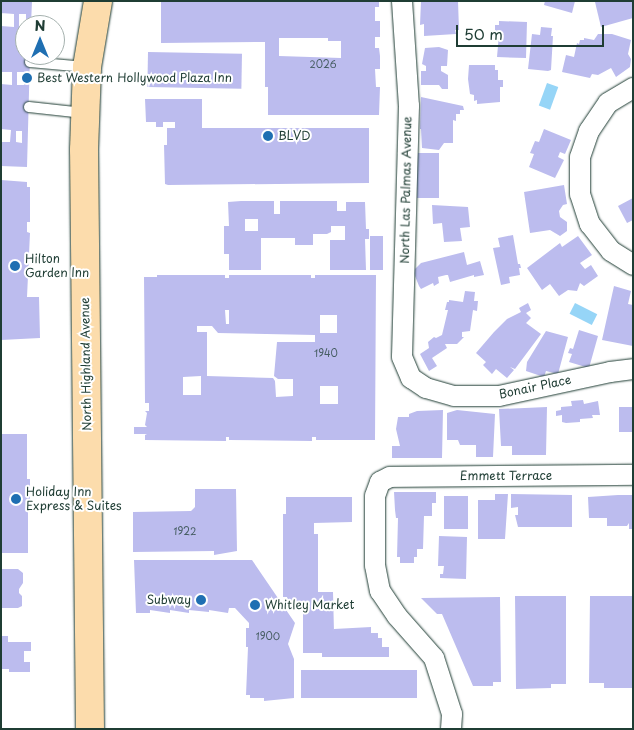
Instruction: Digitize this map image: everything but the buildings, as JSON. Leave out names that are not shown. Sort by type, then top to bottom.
[{"type":"main road","name":"North Highland Avenue","points":[[90,729],[85,114],[86,67],[98,1]]},
{"type":"street","name":"North Las Palmas Avenue","points":[[402,1],[409,106],[402,357],[411,378]]},
{"type":"street","points":[[633,88],[608,103],[589,131],[580,157],[580,194],[590,224],[611,251],[633,265]]},
{"type":"street","name":"Bonair Place","points":[[411,378],[426,388],[454,396],[499,396],[610,372],[633,369]]},
{"type":"street","name":"Emmett Terrace","points":[[451,729],[452,714],[434,658],[397,616],[380,591],[375,565],[374,496],[380,482],[390,477],[633,475]]},
{"type":"lane","points":[[64,65],[86,67]]},
{"type":"lane","points":[[29,107],[85,114]]},
{"type":"water","points":[[547,83],[558,87],[550,110],[539,106]]},
{"type":"water","points":[[575,303],[597,314],[592,325],[570,314]]},
{"type":"place","name":"Best Western Hollywood Plaza Inn","points":[[27,78]]},
{"type":"place","name":"BLVD","points":[[268,136]]},
{"type":"place","name":"Hilton Garden Inn","points":[[15,266]]},
{"type":"place","name":"Holiday Inn Express & Suites","points":[[16,499]]},
{"type":"place","name":"Subway","points":[[201,600]]},
{"type":"place","name":"Whitley Market","points":[[255,605]]}]
